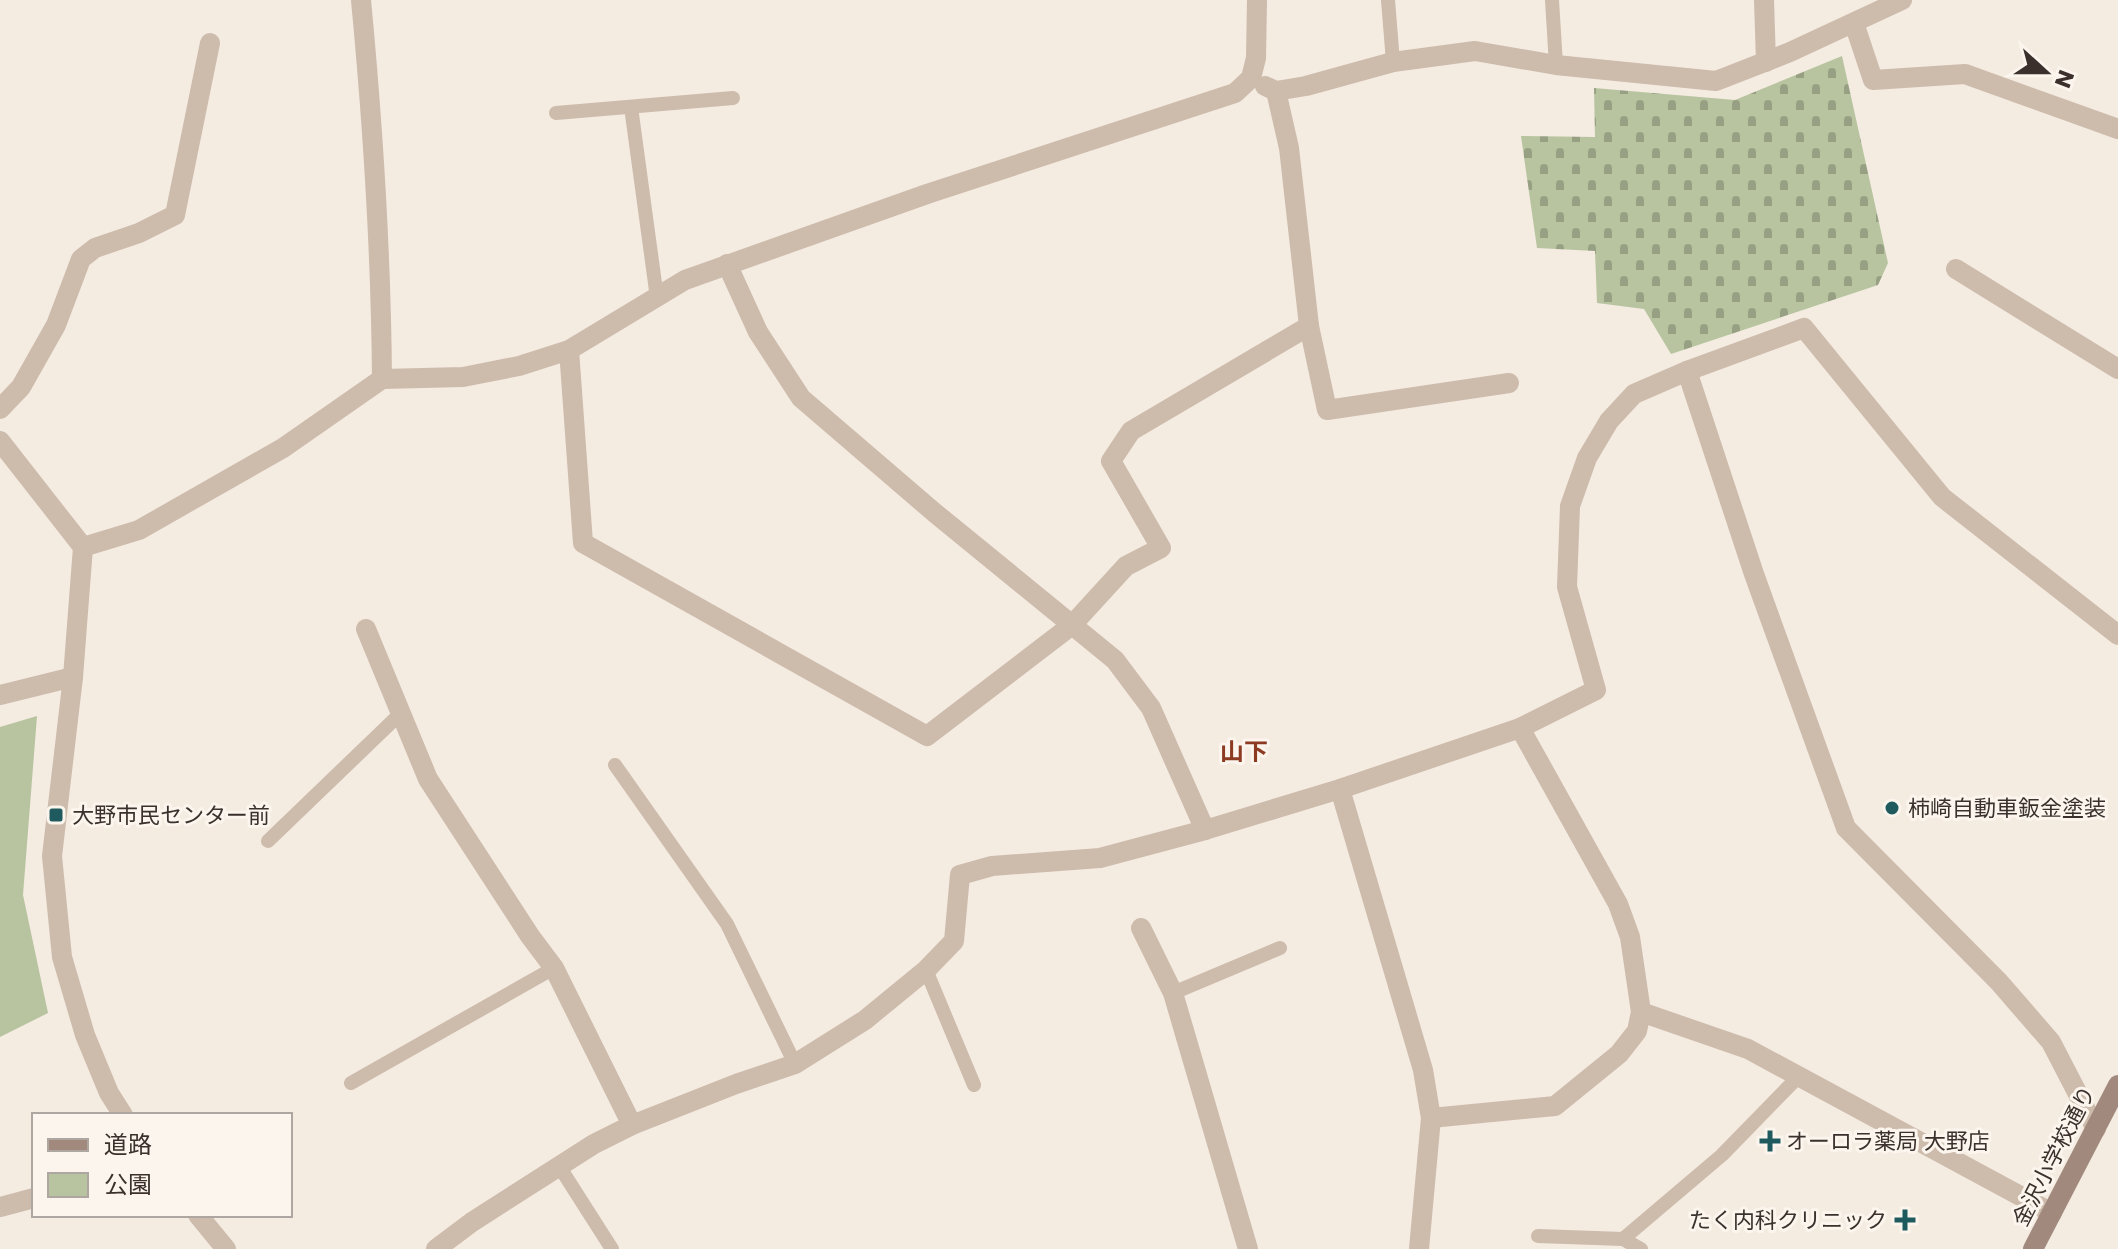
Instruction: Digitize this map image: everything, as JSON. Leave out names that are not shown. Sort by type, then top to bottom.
[{"type":"street","points":[[361,0],[379,239],[382,379]]},
{"type":"street","points":[[83,547],[139,530],[283,448],[382,379],[463,377],[519,366],[569,350],[685,280],[927,194],[1235,93],[1251,78],[1256,58],[1257,0]]},
{"type":"street","points":[[1764,0],[1766,62]]},
{"type":"street","points":[[1251,78],[1276,91],[1393,62],[1475,51],[1556,65],[1716,81],[1766,62],[1902,0]]},
{"type":"street","points":[[1854,23],[1873,80],[1965,74],[2118,129]]},
{"type":"street","points":[[0,409],[21,387],[56,325],[81,259],[95,248],[139,233],[175,215],[210,43]]},
{"type":"street","points":[[1276,91],[1289,148],[1309,326],[1327,410],[1509,383]]},
{"type":"street","points":[[727,264],[758,332],[801,398],[935,513],[1115,660],[1151,708],[1205,830]]},
{"type":"street","points":[[1956,269],[2118,369]]},
{"type":"street","points":[[569,350],[583,543],[927,736],[1072,625],[1126,566],[1161,548],[1111,461],[1131,431],[1309,326]]},
{"type":"street","points":[[436,1249],[472,1222],[594,1144],[632,1125],[795,1064],[865,1020],[926,970],[954,941],[960,875],[992,866],[1100,858],[1205,830],[1340,789],[1520,728],[1596,690],[1567,587],[1570,506],[1587,458],[1609,421],[1634,394],[1804,328],[1942,497],[2118,635]]},
{"type":"street","points":[[1687,371],[1754,574],[1846,828],[1999,982],[2051,1042],[2096,1129]]},
{"type":"street","points":[[0,441],[83,547],[73,677],[52,856],[62,957],[85,1035],[109,1093],[122,1113]]},
{"type":"street","points":[[366,629],[428,779],[554,968],[632,1125]]},
{"type":"street","points":[[0,695],[73,677]]},
{"type":"street","points":[[1431,1118],[1555,1106],[1619,1054],[1637,1031],[1641,1012],[1630,937],[1618,904],[1520,728]]},
{"type":"street","points":[[1340,789],[1423,1070],[1431,1118],[1419,1249]]},
{"type":"street","points":[[1141,928],[1173,993],[1248,1249]]},
{"type":"street","points":[[1641,1012],[1748,1049],[2052,1213]]},
{"type":"street","name":"金沢小学校通り","points":[[2033,1249],[2118,1085]]},
{"type":"street","points":[[0,1207],[32,1199]]},
{"type":"street","points":[[200,1217],[226,1249]]},
{"type":"lane","points":[[1388,0],[1393,62]]},
{"type":"lane","points":[[1552,0],[1556,65]]},
{"type":"lane","points":[[556,113],[733,98]]},
{"type":"lane","points":[[631,107],[657,298]]},
{"type":"lane","points":[[268,841],[401,713]]},
{"type":"lane","points":[[615,765],[727,924],[795,1064]]},
{"type":"lane","points":[[1173,993],[1280,948]]},
{"type":"lane","points":[[351,1083],[554,968]]},
{"type":"lane","points":[[926,970],[974,1085]]},
{"type":"lane","points":[[1623,1239],[1722,1155],[1799,1076]]},
{"type":"lane","points":[[559,1166],[612,1249]]},
{"type":"lane","points":[[1538,1236],[1623,1239],[1641,1249]]},
{"type":"green space","points":[[1842,56],[1888,263],[1878,285],[1671,354],[1644,309],[1597,303],[1595,251],[1537,248],[1521,136],[1595,137],[1594,88],[1735,100]]},
{"type":"green space","points":[[37,716],[23,895],[48,1013],[0,1037],[0,727]]},
{"type":"place","name":"柿崎自動車鈑金塗装","points":[[1892,808]]},
{"type":"place","name":"大野市民センター前","points":[[56,815]]},
{"type":"place","name":"オーロラ薬局 大野店","points":[[1770,1141]]},
{"type":"place","name":"たく内科クリニック","points":[[1905,1220]]},
{"type":"district","name":"山下","points":[[1244,751]]}]
